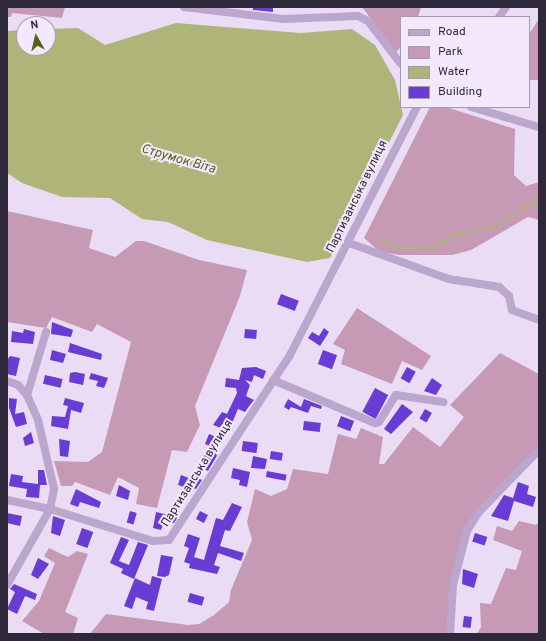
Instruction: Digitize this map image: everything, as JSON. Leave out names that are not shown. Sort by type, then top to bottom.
[{"type":"street","points":[[184,7],[283,19],[358,16],[368,21],[400,63]]},
{"type":"street","points":[[500,16],[506,7]]},
{"type":"street","name":"Партизанська вулиця","points":[[7,500],[50,509],[153,541],[169,540],[290,355],[349,243],[416,108]]},
{"type":"street","points":[[474,108],[539,127]]},
{"type":"street","points":[[349,243],[449,279],[499,287],[509,296],[512,310],[539,320]]},
{"type":"street","points":[[27,395],[46,332]]},
{"type":"street","points":[[273,380],[375,423],[379,422],[396,394],[443,402]]},
{"type":"street","points":[[7,381],[18,385],[27,395],[38,420],[54,489],[50,509],[7,585]]},
{"type":"street","points":[[450,634],[453,585],[468,531],[479,512],[539,450]]},
{"type":"green space","points":[[7,7],[65,7],[62,18],[56,17],[56,16],[12,13],[11,17],[7,17]]},
{"type":"green space","points":[[362,7],[421,7],[418,16],[400,16],[400,48],[396,52]]},
{"type":"green space","points":[[539,19],[539,80],[530,80],[530,32]]},
{"type":"green space","points":[[429,108],[449,108],[515,129],[514,175],[526,186],[539,182],[539,220],[528,217],[471,250],[452,255],[399,255],[379,251],[364,238]]},
{"type":"green space","points":[[7,211],[93,230],[89,248],[115,257],[136,241],[144,241],[199,260],[247,270],[240,296],[195,406],[200,425],[187,452],[172,450],[157,508],[136,504],[139,488],[118,477],[110,495],[75,482],[72,486],[61,486],[54,461],[88,462],[102,452],[131,342],[97,324],[92,332],[52,317],[46,328],[7,322]]},
{"type":"green space","points":[[357,308],[431,356],[422,370],[402,361],[392,384],[341,364],[345,350],[333,344]]},
{"type":"green space","points":[[500,353],[539,374],[539,450],[479,512],[456,568],[450,634],[90,634],[106,614],[188,625],[199,624],[214,615],[229,602],[231,590],[252,540],[247,522],[255,489],[271,496],[287,489],[293,469],[328,474],[338,434],[356,439],[361,428],[383,437],[379,464],[384,464],[413,427],[440,447],[464,417],[450,405]]},
{"type":"green space","points":[[519,521],[536,525],[539,522],[539,634],[477,634],[481,627],[480,603],[491,604],[506,568],[516,570],[522,551],[493,540],[497,526],[512,531]]},
{"type":"green space","points":[[49,548],[68,557],[77,551],[88,554],[65,612],[78,618],[73,634],[44,634],[22,621],[39,601],[55,563],[44,556]]},
{"type":"water","points":[[176,23],[301,33],[352,29],[375,45],[395,80],[400,108],[401,108],[403,115],[330,258],[307,262],[207,240],[168,222],[142,219],[110,198],[62,197],[22,183],[7,173],[7,31],[16,30],[16,56],[56,56],[56,29],[78,28],[105,45]]},
{"type":"building","points":[[253,7],[273,7],[273,12],[253,10]]},
{"type":"building","points":[[281,294],[299,301],[295,311],[277,304]]},
{"type":"building","points":[[52,322],[73,330],[71,337],[51,334]]},
{"type":"building","points":[[324,328],[329,332],[320,346],[308,338],[312,332],[319,336]]},
{"type":"building","points":[[24,329],[35,332],[33,344],[11,342],[12,331],[23,333]]},
{"type":"building","points":[[245,329],[257,330],[256,339],[244,338]]},
{"type":"building","points":[[70,343],[102,354],[101,360],[68,352]]},
{"type":"building","points":[[52,350],[66,354],[63,363],[50,360]]},
{"type":"building","points":[[323,350],[337,355],[332,369],[318,364]]},
{"type":"building","points":[[10,356],[20,358],[16,376],[7,374],[7,360]]},
{"type":"building","points":[[256,367],[266,371],[263,379],[254,375],[252,382],[245,380],[250,385],[246,396],[254,400],[245,412],[238,409],[230,428],[227,426],[226,430],[213,425],[222,412],[227,414],[237,393],[236,388],[225,387],[226,378],[239,380],[242,368]]},
{"type":"building","points":[[407,367],[416,372],[409,383],[401,378]]},
{"type":"building","points":[[75,372],[85,374],[83,385],[69,382],[70,373]]},
{"type":"building","points":[[91,373],[108,378],[104,388],[96,386],[98,381],[89,379]]},
{"type":"building","points":[[45,375],[63,379],[61,388],[43,384]]},
{"type":"building","points":[[432,378],[442,385],[436,395],[424,391]]},
{"type":"building","points":[[375,388],[388,395],[376,419],[362,412]]},
{"type":"building","points":[[9,398],[17,399],[15,414],[24,412],[27,424],[16,427],[9,408]]},
{"type":"building","points":[[65,398],[84,403],[81,413],[71,410],[68,429],[51,426],[52,416],[65,417],[68,406],[63,405]]},
{"type":"building","points":[[288,399],[301,407],[304,399],[322,406],[321,409],[311,406],[308,413],[291,407],[289,410],[284,407]]},
{"type":"building","points":[[402,404],[413,412],[391,434],[384,429]]},
{"type":"building","points":[[425,409],[432,413],[426,423],[420,419]]},
{"type":"building","points":[[341,416],[354,421],[350,431],[337,426]]},
{"type":"building","points":[[304,421],[321,423],[320,432],[303,430]]},
{"type":"building","points":[[31,432],[34,443],[25,446],[23,438]]},
{"type":"building","points":[[209,434],[221,439],[216,453],[218,454],[208,471],[198,466],[210,446],[205,444]]},
{"type":"building","points":[[59,439],[70,441],[68,457],[60,456]]},
{"type":"building","points":[[243,441],[258,443],[256,453],[242,451]]},
{"type":"building","points":[[271,451],[283,453],[282,461],[270,459]]},
{"type":"building","points":[[253,456],[267,459],[265,469],[251,468]]},
{"type":"building","points":[[233,468],[250,472],[247,487],[239,485],[240,480],[231,478]]},
{"type":"building","points":[[38,470],[44,470],[47,485],[40,485],[39,498],[26,497],[27,489],[9,486],[11,474],[23,476],[22,482],[38,484]]},
{"type":"building","points":[[267,471],[287,475],[285,481],[266,477]]},
{"type":"building","points":[[181,475],[194,480],[195,477],[202,480],[196,489],[188,486],[187,488],[178,485]]},
{"type":"building","points":[[518,482],[529,486],[527,494],[536,497],[533,507],[514,501],[508,521],[491,516],[504,495],[513,498]]},
{"type":"building","points":[[119,485],[130,491],[128,500],[116,496]]},
{"type":"building","points":[[76,489],[101,502],[99,508],[80,502],[78,507],[70,504]]},
{"type":"building","points":[[232,503],[242,507],[230,531],[225,530],[220,546],[244,553],[241,561],[218,553],[214,565],[220,567],[217,574],[189,568],[190,564],[184,562],[189,548],[184,546],[188,534],[200,538],[194,557],[204,560],[216,518],[223,520]]},
{"type":"building","points":[[130,511],[137,513],[133,524],[127,523]]},
{"type":"building","points":[[200,511],[208,515],[204,523],[196,519]]},
{"type":"building","points":[[156,512],[172,516],[179,515],[174,523],[164,521],[161,530],[153,528]]},
{"type":"building","points":[[7,513],[22,516],[20,526],[7,523]]},
{"type":"building","points":[[53,516],[65,520],[60,536],[51,533]]},
{"type":"building","points":[[82,528],[93,532],[87,548],[76,544]]},
{"type":"building","points":[[475,533],[487,537],[485,546],[472,542]]},
{"type":"building","points":[[121,537],[129,540],[119,561],[129,565],[138,542],[148,545],[134,579],[121,573],[123,569],[110,563]]},
{"type":"building","points":[[161,555],[173,557],[169,575],[165,577],[157,576]]},
{"type":"building","points":[[38,558],[49,564],[38,579],[31,575]]},
{"type":"building","points":[[463,569],[478,574],[474,588],[462,584]]},
{"type":"building","points":[[152,576],[162,579],[154,611],[146,609],[148,602],[136,597],[132,609],[124,606],[135,578],[150,585]]},
{"type":"building","points":[[14,584],[37,594],[35,600],[25,596],[17,614],[7,609],[15,592],[10,589]]},
{"type":"building","points":[[190,593],[204,597],[202,606],[188,602]]},
{"type":"building","points":[[464,616],[472,617],[471,628],[463,627]]},
{"type":"waterway","name":"Струмок Віта","points":[[381,240],[401,248],[437,247],[441,241],[447,241],[450,235],[499,226],[502,220],[518,214],[523,205],[526,208],[535,206],[533,200],[539,197]]}]
